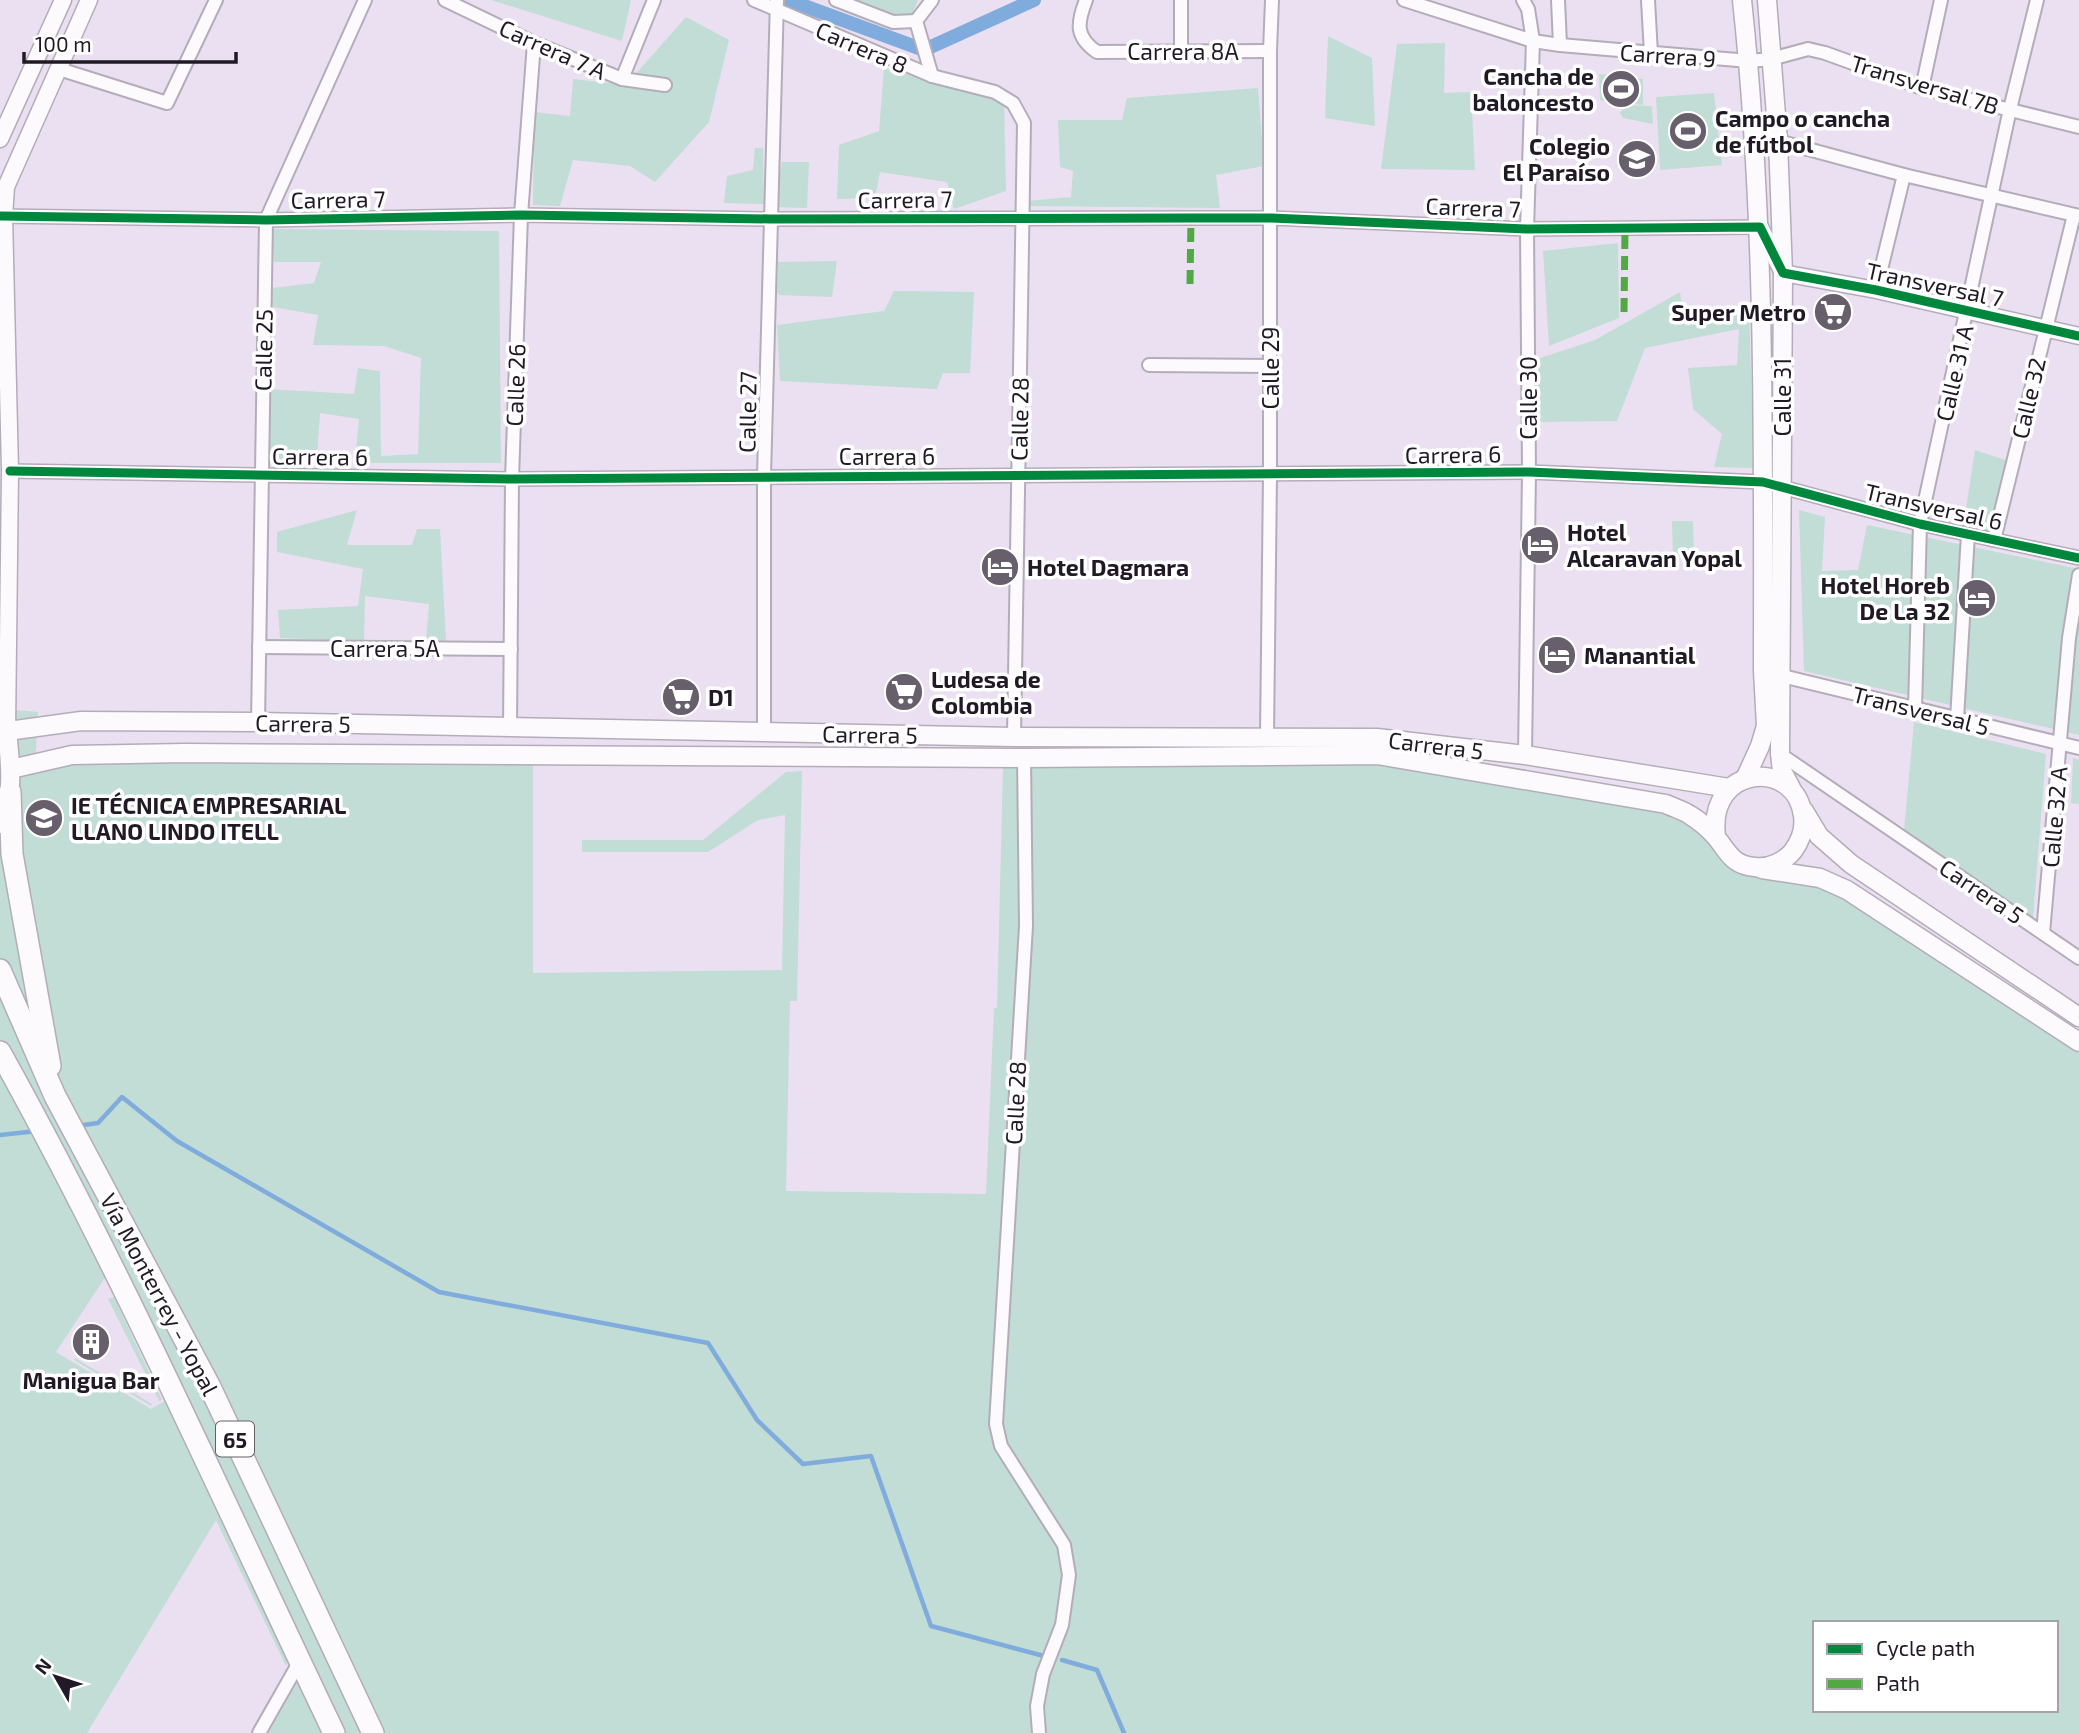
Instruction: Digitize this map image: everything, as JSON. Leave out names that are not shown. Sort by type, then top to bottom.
[{"type":"main road","name":"Calle 31","points":[[1742,0],[1749,61],[1760,227],[1763,482],[1772,673],[1782,771],[1798,800]]},
{"type":"main road","name":"Calle 31","points":[[1737,783],[1760,747],[1766,726],[1772,673],[1781,487],[1783,273],[1778,141],[1767,0]]},
{"type":"main road","name":"Carrera 5","points":[[4,731],[81,721],[1014,737],[1377,738],[1737,783]]},
{"type":"main road","points":[[4,731],[11,769],[12,854],[58,1102]]},
{"type":"main road","name":"Carrera 5","points":[[11,769],[72,755],[185,753],[1024,758],[1377,755],[1666,804],[1691,815],[1716,836]]},
{"type":"main road","points":[[2079,1017],[1851,864],[1819,836],[1798,800],[1779,781],[1762,776],[1737,783],[1718,802],[1713,819],[1716,836],[1725,852],[1738,863],[1820,878],[1847,890],[2079,1042]]},
{"type":"main road","points":[[0,824],[10,792]]},
{"type":"main road","points":[[1755,867],[1773,865],[1788,856],[1800,842],[1804,825],[1798,800]]},
{"type":"main road","name":"Vía Monterrey - Yopal","points":[[0,970],[58,1102],[210,1387],[373,1733]]},
{"type":"main road","name":"Vía Monterrey - Yopal","points":[[0,1052],[36,1117],[181,1405],[334,1733]]},
{"type":"street","points":[[0,139],[63,0]]},
{"type":"street","points":[[4,731],[10,471],[2,216],[6,187],[89,0]]},
{"type":"street","points":[[59,69],[167,103],[216,0]]},
{"type":"street","name":"Calle 25","points":[[258,722],[266,220],[365,0]]},
{"type":"street","name":"Carrera 7 A","points":[[445,0],[534,43],[622,79],[665,85]]},
{"type":"street","points":[[622,79],[654,0]]},
{"type":"street","name":"Carrera 8","points":[[754,0],[777,5],[932,76],[995,92],[1013,103]]},
{"type":"street","name":"Carrera 8","points":[[836,0],[892,22],[916,21],[932,76]]},
{"type":"street","points":[[916,21],[932,0]]},
{"type":"street","name":"Carrera 8A","points":[[1086,0],[1078,26],[1084,43],[1097,52],[1270,51]]},
{"type":"street","points":[[1181,0],[1181,51]]},
{"type":"street","name":"Calle 29","points":[[1266,737],[1272,0]]},
{"type":"street","name":"Carrera 9","points":[[1404,0],[1533,41],[1651,54],[1749,61],[1772,59]]},
{"type":"street","name":"Calle 30","points":[[1523,0],[1528,9],[1533,41],[1527,229],[1529,472],[1525,755]]},
{"type":"street","points":[[1558,0],[1560,45]]},
{"type":"street","points":[[1648,0],[1651,54]]},
{"type":"street","points":[[1922,88],[1941,0]]},
{"type":"street","name":"Calle 31 A","points":[[1915,709],[1920,524],[2010,109],[2037,0]]},
{"type":"street","name":"Calle 27","points":[[764,732],[764,476],[777,5]]},
{"type":"street","name":"Calle 26","points":[[510,729],[512,479],[521,215],[534,43]]},
{"type":"street","name":"Transversal 7B","points":[[1772,59],[1808,49],[1922,88],[2079,127]]},
{"type":"street","name":"Calle 28","points":[[1013,103],[1024,123],[1014,737]]},
{"type":"street","points":[[1778,141],[1904,175],[2076,215]]},
{"type":"street","points":[[1876,290],[1904,175]]},
{"type":"street","name":"Carrera 7","points":[[2,216],[266,220],[521,215],[770,219],[1271,218],[1527,229],[1760,227]]},
{"type":"street","name":"Calle 32","points":[[1994,540],[2045,328],[2076,215]]},
{"type":"street","points":[[1760,227],[1783,273]]},
{"type":"street","name":"Transversal 7","points":[[1783,273],[1876,290],[2079,336]]},
{"type":"street","points":[[1149,365],[1270,366]]},
{"type":"street","name":"Carrera 6","points":[[10,471],[512,479],[1529,472],[1763,482],[1781,487]]},
{"type":"street","name":"Transversal 6","points":[[1781,487],[1920,524],[2079,558]]},
{"type":"street","points":[[1957,719],[1968,534]]},
{"type":"street","name":"Calle 32 A","points":[[2043,933],[2069,638],[2079,575]]},
{"type":"street","name":"Carrera 5A","points":[[259,647],[511,649]]},
{"type":"street","name":"Transversal 5","points":[[1772,673],[2079,748]]},
{"type":"street","name":"Carrera 5","points":[[1780,754],[2079,958]]},
{"type":"street","name":"Calle 28","points":[[1024,758],[1026,926],[996,1424],[1001,1446],[1064,1545],[1069,1575],[1062,1625],[1043,1674],[1037,1706],[1039,1733]]},
{"type":"street","points":[[259,1733],[300,1661]]},
{"type":"green space","points":[[491,0],[631,0],[622,41]]},
{"type":"green space","points":[[843,0],[918,0],[907,28]]},
{"type":"green space","points":[[686,17],[729,40],[709,122],[655,182],[630,166],[573,160],[560,206],[533,205],[534,112],[570,116],[573,79],[626,85]]},
{"type":"green space","points":[[1328,36],[1372,58],[1375,126],[1325,118]]},
{"type":"green space","points":[[1445,43],[1444,93],[1471,92],[1475,170],[1381,169],[1397,44]]},
{"type":"green space","points":[[884,68],[1004,101],[1006,191],[954,209],[947,182],[880,172],[875,198],[837,199],[839,145],[879,131]]},
{"type":"green space","name":"Cancha de baloncesto","points":[[1599,74],[1643,79],[1643,105],[1600,100]]},
{"type":"green space","points":[[1258,88],[1264,166],[1216,175],[1220,208],[1026,206],[1026,201],[1071,197],[1073,171],[1060,167],[1058,120],[1122,120],[1127,98]]},
{"type":"green space","name":"Campo o cancha de fútbol","points":[[1714,93],[1722,165],[1660,170],[1656,97]]},
{"type":"green space","points":[[1625,105],[1652,106],[1653,124],[1623,118],[1620,113]]},
{"type":"green space","points":[[755,148],[763,148],[764,204],[724,203],[727,176],[753,170]]},
{"type":"green space","points":[[782,162],[809,162],[807,208],[774,207]]},
{"type":"green space","points":[[272,229],[499,231],[501,463],[355,463],[359,419],[320,413],[317,455],[265,461],[268,389],[354,394],[358,368],[380,371],[381,456],[418,454],[421,358],[384,346],[313,345],[318,315],[274,307],[264,289],[314,283],[321,262],[274,262]]},
{"type":"green space","points":[[1618,243],[1619,318],[1549,346],[1543,251]]},
{"type":"green space","points":[[837,261],[832,297],[777,293],[778,262]]},
{"type":"green space","points":[[894,291],[974,292],[970,373],[943,373],[937,389],[780,381],[777,325],[884,311]]},
{"type":"green space","points":[[1680,292],[1685,326],[1749,307],[1754,468],[1714,467],[1722,434],[1693,409],[1688,368],[1737,365],[1739,329],[1645,348],[1617,421],[1539,422],[1534,360],[1595,340]]},
{"type":"green space","points":[[1975,450],[2008,461],[1989,532],[1925,520],[1964,522]]},
{"type":"green space","points":[[357,510],[347,545],[412,545],[417,529],[440,529],[446,641],[426,641],[429,604],[365,596],[364,642],[280,638],[278,610],[358,606],[363,569],[277,552],[277,532]]},
{"type":"green space","points":[[1799,510],[1825,517],[1822,571],[1858,570],[1867,525],[2079,569],[2079,735],[1804,671]]},
{"type":"green space","points":[[1672,521],[1693,521],[1694,556],[1673,557]]},
{"type":"green space","points":[[0,709],[38,712],[35,767],[73,760],[533,760],[533,973],[782,970],[785,815],[758,820],[708,852],[582,852],[582,840],[703,840],[786,772],[802,771],[797,1001],[790,1001],[786,1191],[986,1194],[994,1008],[997,1008],[1003,766],[1378,760],[1664,809],[1687,818],[1720,853],[1844,895],[2079,1049],[2079,1733],[268,1733],[302,1674],[292,1655],[286,1666],[216,1520],[87,1733],[0,1733]],"holes":[[[108,1273],[172,1397],[151,1409],[56,1352]]]},
{"type":"green space","points":[[1914,722],[2046,754],[2033,918],[1904,830]]},
{"type":"green space","points":[[2073,758],[2079,760],[2079,804],[2071,803]]},
{"type":"green space","points":[[114,1297],[162,1400],[159,1401],[108,1299]]},
{"type":"green space","points":[[75,1358],[152,1404],[151,1406],[74,1360]]},
{"type":"waterway","points":[[788,0],[924,50],[1034,0]]},
{"type":"waterway","points":[[77,1126],[98,1123],[122,1097],[177,1141],[439,1292],[708,1343],[757,1420],[803,1464],[871,1456],[931,1626],[1044,1656]]},
{"type":"waterway","points":[[0,1135],[37,1131]]},
{"type":"waterway","points":[[1062,1660],[1097,1670],[1124,1733]]},
{"type":"marked path","points":[[1190,284],[1191,218]]},
{"type":"marked path","points":[[1624,312],[1625,228]]},
{"type":"cycle path","points":[[0,216],[266,220],[521,215],[770,219],[1271,218],[1527,229],[1760,227],[1783,273],[1876,290],[2079,336]]},
{"type":"cycle path","points":[[10,471],[512,479],[1529,472],[1763,482],[1920,524],[2079,558]]},
{"type":"place","name":"Cancha de baloncesto","points":[[1621,89]]},
{"type":"place","name":"Campo o cancha de fútbol","points":[[1688,131]]},
{"type":"place","name":"Colegio El Paraíso","points":[[1637,159]]},
{"type":"place","name":"Super Metro","points":[[1833,312]]},
{"type":"place","name":"Hotel Alcaravan Yopal","points":[[1540,545]]},
{"type":"place","name":"Hotel Dagmara","points":[[1000,567]]},
{"type":"place","name":"Hotel Horeb De La 32","points":[[1977,598]]},
{"type":"place","name":"Manantial","points":[[1557,655]]},
{"type":"place","name":"Ludesa de Colombia","points":[[904,692]]},
{"type":"place","name":"D1","points":[[681,697]]},
{"type":"place","name":"IE TÉCNICA EMPRESARIAL LLANO LINDO ITELL","points":[[44,818]]},
{"type":"place","name":"Manigua Bar","points":[[91,1342]]}]
